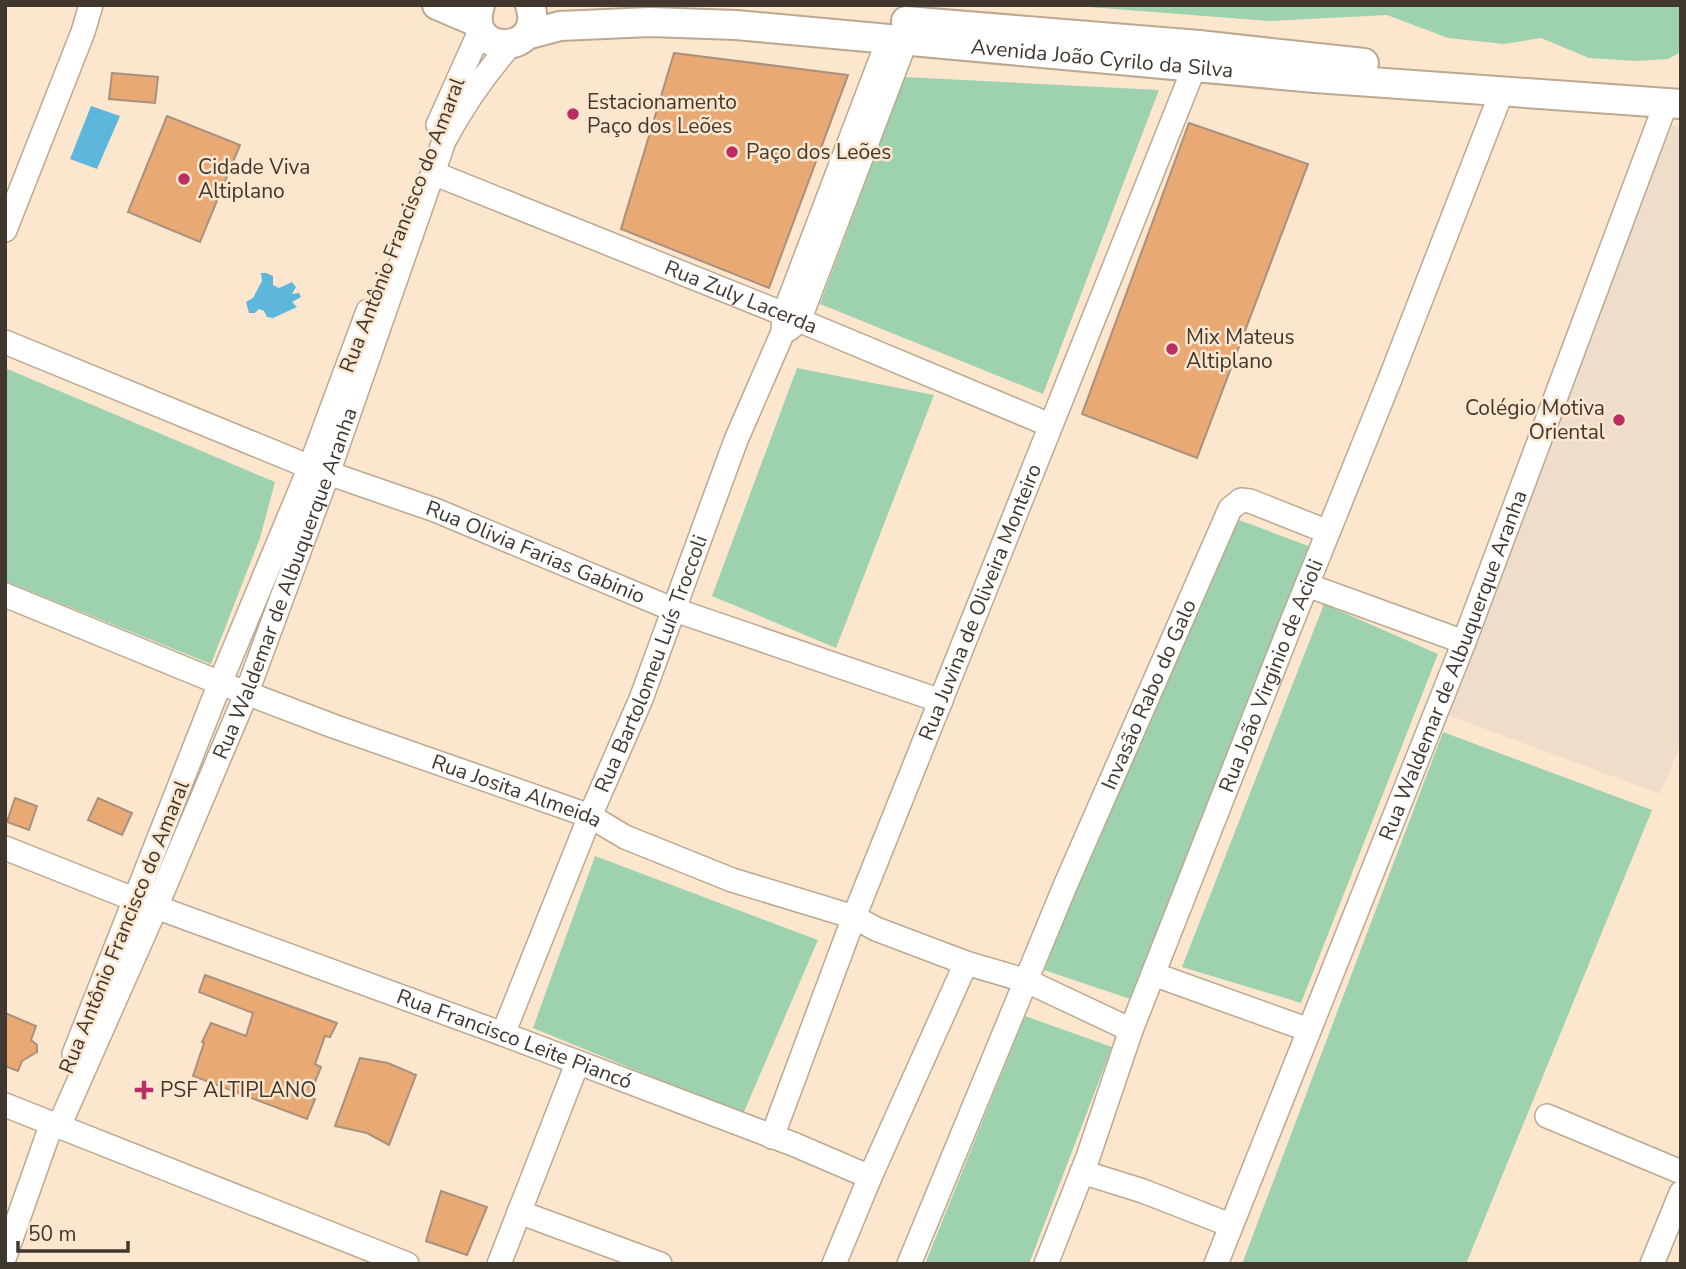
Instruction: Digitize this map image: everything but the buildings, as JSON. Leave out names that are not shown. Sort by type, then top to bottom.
[{"type":"main road","points":[[437,5],[479,19],[493,43],[519,40],[533,18],[530,5]]},
{"type":"main road","name":"Avenida João Cyrilo da Silva","points":[[697,5],[1131,40],[1676,99]]},
{"type":"main road","name":"Avenida João Cyrilo da Silva","points":[[519,40],[560,26],[650,22],[736,25],[1194,68],[1502,91],[1676,99]]},
{"type":"street","points":[[5,230],[83,32],[91,5]]},
{"type":"street","name":"Rua Antônio Francisco do Amaral","points":[[5,1256],[52,1124],[146,903],[220,683],[319,470],[435,130],[479,19]]},
{"type":"street","name":"Rua Bartolomeu Luís Troccoli","points":[[503,1034],[590,816],[641,699],[736,440],[789,322],[897,39]]},
{"type":"street","name":"Rua Waldemar de Albuquerque Aranha","points":[[146,903],[247,692],[319,470],[444,141],[480,80],[519,40]]},
{"type":"street","name":"Rua Juvina de Oliveira Monteiro","points":[[772,1137],[854,917],[1194,68]]},
{"type":"street","name":"Rua João Virginio de Acioli","points":[[1046,1264],[1082,1172],[1131,1030],[1502,91]]},
{"type":"street","name":"Rua Waldemar de Albuquerque Aranha","points":[[1216,1264],[1464,642],[1676,99]]},
{"type":"street","name":"Rua Zuly Lacerda","points":[[433,173],[789,322],[1050,425]]},
{"type":"street","name":"Rua Olivia Farias Gabinio","points":[[5,342],[319,470],[435,510],[672,610],[941,701]]},
{"type":"street","name":"Invasão Rabo do Galo","points":[[909,1264],[1065,886],[1230,509],[1241,500],[1250,501],[1328,532]]},
{"type":"street","points":[[1307,585],[1464,642]]},
{"type":"street","name":"Rua Josita Almeida","points":[[5,595],[333,726],[590,816],[625,837],[732,880],[854,917],[876,929],[966,963],[1027,981],[1131,1030]]},
{"type":"street","name":"Rua Francisco Leite Piancó","points":[[5,848],[146,903],[503,1034],[870,1177]]},
{"type":"street","points":[[834,1264],[966,963]]},
{"type":"street","points":[[1153,974],[1309,1030]]},
{"type":"street","points":[[499,1264],[577,1064]]},
{"type":"street","points":[[5,1105],[407,1264]]},
{"type":"street","points":[[1547,1116],[1681,1172]]},
{"type":"street","points":[[1082,1172],[1143,1191],[1230,1225]]},
{"type":"street","points":[[1652,1264],[1681,1193]]},
{"type":"street","points":[[519,1212],[660,1264]]},
{"type":"shaded area","name":"Colégio Motiva Oriental","points":[[1670,126],[1681,126],[1681,743],[1660,794],[1445,714]]},
{"type":"green space","points":[[1063,5],[1681,5],[1681,52],[1668,59],[1636,61],[1589,58],[1541,38],[1504,44],[1448,38],[1387,15],[1269,21]]},
{"type":"green space","points":[[905,77],[1159,90],[1043,394],[820,304]]},
{"type":"green space","points":[[5,368],[275,482],[260,538],[211,664],[5,581]]},
{"type":"green space","points":[[797,368],[934,395],[836,648],[712,596]]},
{"type":"green space","points":[[1228,516],[1314,548],[1139,1002],[1044,970]]},
{"type":"green space","points":[[1324,604],[1438,654],[1301,1003],[1182,967]]},
{"type":"green space","points":[[1443,732],[1652,810],[1466,1264],[1242,1264]]},
{"type":"green space","points":[[595,856],[818,940],[743,1114],[533,1028]]},
{"type":"green space","points":[[1025,1016],[1112,1047],[1029,1264],[925,1264]]},
{"type":"water","points":[[91,106],[120,116],[97,169],[70,159]]},
{"type":"water","points":[[261,273],[273,276],[273,285],[279,288],[292,282],[296,287],[292,294],[299,293],[301,297],[292,302],[297,307],[273,318],[267,317],[264,311],[259,309],[255,313],[249,313],[246,302],[253,298],[262,281]]},
{"type":"place","name":"Estacionamento Paço dos Leões","points":[[573,114]]},
{"type":"place","name":"Paço dos Leões","points":[[732,152]]},
{"type":"place","name":"Cidade Viva Altiplano","points":[[184,179]]},
{"type":"place","name":"Mix Mateus Altiplano","points":[[1172,349]]},
{"type":"place","name":"Colégio Motiva Oriental","points":[[1619,420]]},
{"type":"place","name":"PSF ALTIPLANO","points":[[144,1090]]}]
